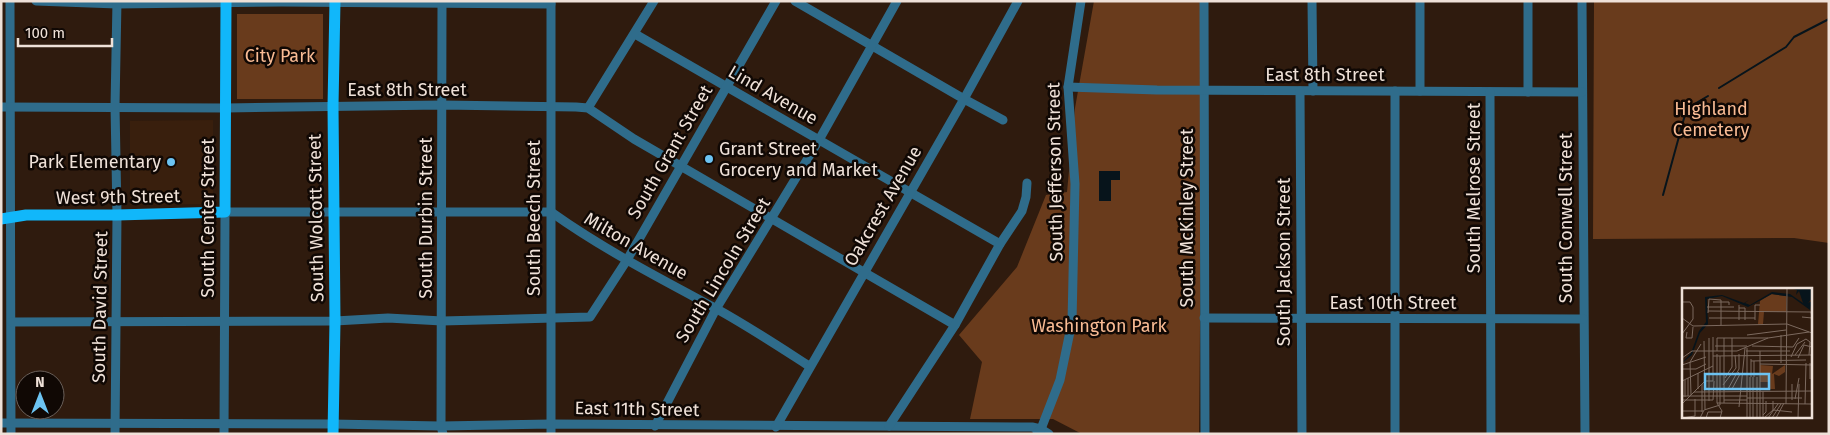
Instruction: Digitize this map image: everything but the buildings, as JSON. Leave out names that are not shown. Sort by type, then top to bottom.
[{"type":"main road","name":"South Center Street","points":[[225,212],[226,2]]},
{"type":"main road","name":"South Wolcott Street","points":[[333,429],[335,321],[333,106],[335,2]]},
{"type":"main road","name":"West 9th Street","points":[[6,217],[225,212]]},
{"type":"street","points":[[10,1],[6,106],[6,217],[12,322],[11,434]]},
{"type":"street","points":[[36,1],[117,3],[551,2]]},
{"type":"street","points":[[654,1],[588,108],[634,140],[955,325]]},
{"type":"street","name":"South Grant Street","points":[[551,318],[590,318],[682,167],[776,1]]},
{"type":"street","points":[[795,1],[1003,120]]},
{"type":"street","name":"South Lincoln Street","points":[[659,429],[716,309],[772,220],[897,1]]},
{"type":"street","name":"Oakcrest Avenue","points":[[771,429],[910,193],[1018,1]]},
{"type":"street","name":"South Jefferson Street","points":[[1042,432],[1060,380],[1072,322],[1075,184],[1068,86],[1081,1]]},
{"type":"street","name":"South McKinley Street","points":[[1204,1],[1204,434]]},
{"type":"street","points":[[1312,1],[1313,91]]},
{"type":"street","points":[[1420,1],[1420,91]]},
{"type":"street","points":[[1528,1],[1528,92]]},
{"type":"street","name":"South Conwell Street","points":[[1582,1],[1585,434]]},
{"type":"street","name":"South Durbin Street","points":[[442,2],[442,430]]},
{"type":"street","name":"South Beech Street","points":[[551,2],[551,429]]},
{"type":"street","name":"South David Street","points":[[115,434],[117,215],[115,106],[117,3]]},
{"type":"street","name":"Lind Avenue","points":[[635,34],[1000,244]]},
{"type":"street","name":"East 8th Street","points":[[1068,86],[1157,90],[1582,92]]},
{"type":"street","name":"South Jackson Street","points":[[1300,91],[1302,434]]},
{"type":"street","points":[[1394,91],[1395,434]]},
{"type":"street","name":"South Melrose Street","points":[[1490,92],[1491,434]]},
{"type":"street","name":"East 8th Street","points":[[6,106],[226,108],[550,106],[588,108]]},
{"type":"street","points":[[889,426],[955,325],[1000,244],[1022,211],[1026,197],[1026,183]]},
{"type":"street","points":[[225,212],[551,212]]},
{"type":"street","name":"South Center Street","points":[[224,434],[225,212]]},
{"type":"street","name":"Milton Avenue","points":[[551,212],[583,234],[673,287],[716,309],[809,366]]},
{"type":"street","points":[[12,322],[335,321],[388,318],[442,321],[551,318]]},
{"type":"street","name":"East 10th Street","points":[[1204,318],[1583,319]]},
{"type":"street","name":"East 11th Street","points":[[1,423],[224,424],[333,429],[442,430],[878,430],[889,426],[1032,427],[1042,432]]},
{"type":"shaded area","name":"Park Elementary","points":[[213,120],[213,204],[130,205],[130,121]]},
{"type":"shaded area","points":[[1099,171],[1120,171],[1120,180],[1111,180],[1111,201],[1099,201]]},
{"type":"green space","name":"Washington Park","points":[[1094,1],[1203,1],[1199,434],[1082,434],[1053,419],[970,419],[982,362],[959,335],[1017,267],[1046,195],[1067,192],[1075,108]]},
{"type":"green space","name":"Highland Cemetery","points":[[1594,1],[1829,1],[1829,243],[1794,238],[1593,239]]},
{"type":"green space","name":"City Park","points":[[237,14],[323,14],[323,99],[237,99]]},
{"type":"waterway","points":[[1719,88],[1786,47],[1794,37],[1829,19]]},
{"type":"waterway","points":[[1663,195],[1686,111],[1708,96]]},
{"type":"place","name":"Grant Street Grocery and Market","points":[[709,159]]},
{"type":"place","name":"Park Elementary","points":[[171,162]]}]
